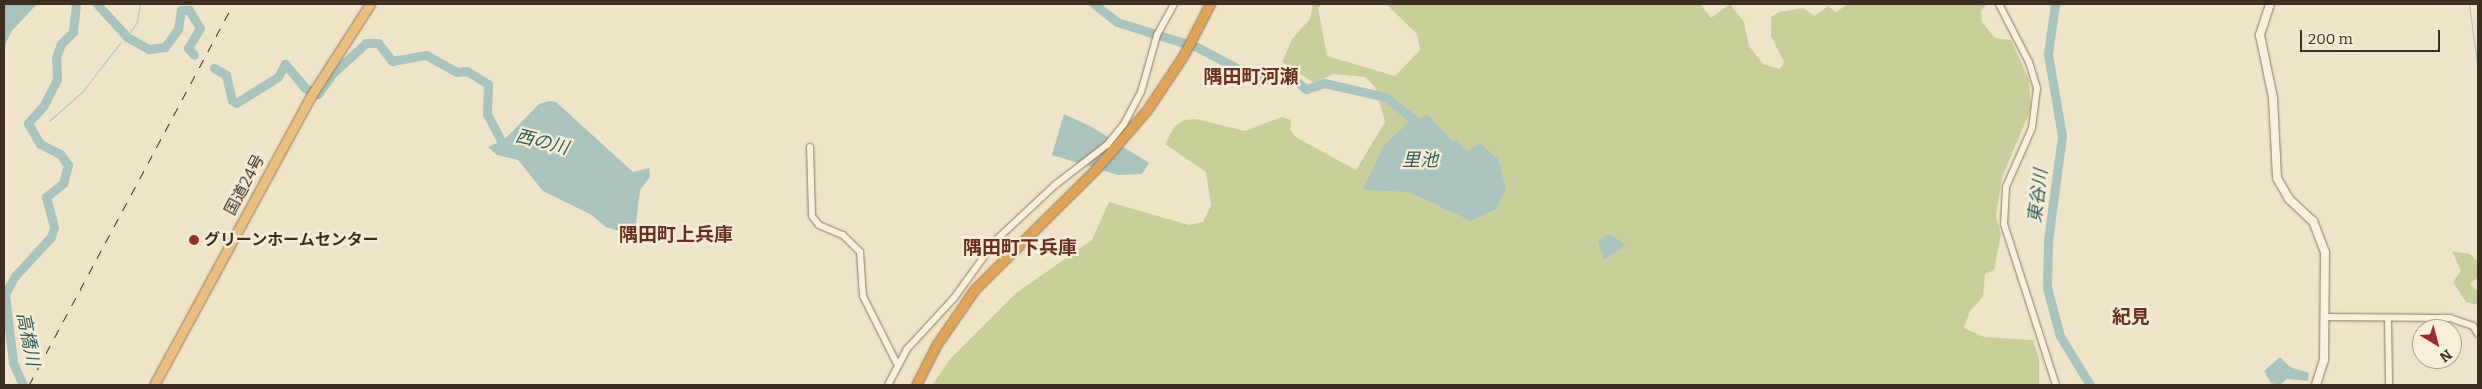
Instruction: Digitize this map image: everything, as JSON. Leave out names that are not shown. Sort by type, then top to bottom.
[{"type":"highway","name":"国道24号","points":[[154,385],[313,92],[370,4]]},
{"type":"highway","points":[[916,385],[937,344],[975,289],[1124,139],[1171,74],[1208,6]]},
{"type":"main road","points":[[2270,4],[2260,35],[2273,98],[2277,178],[2319,233],[2325,252],[2324,360],[2316,385]]},
{"type":"street","points":[[888,385],[897,364],[916,337],[954,298],[996,240],[1055,185],[1098,153],[1119,130],[1141,92],[1152,50],[1174,4]]},
{"type":"street","points":[[1999,4],[2029,62],[2037,88],[2032,128],[2006,187],[2004,224],[2056,385]]},
{"type":"street","points":[[810,147],[812,216],[819,226],[843,235],[860,252],[863,296],[897,364]]},
{"type":"street","points":[[2325,317],[2460,320],[2478,334]]},
{"type":"street","points":[[2388,318],[2389,385]]},
{"type":"green space","points":[[1313,4],[1322,4],[1318,8],[1327,56],[1395,76],[1420,50],[1417,34],[1386,4],[1700,4],[1711,18],[1730,4],[1744,22],[1749,46],[1763,64],[1780,69],[1784,62],[1771,36],[1771,17],[1779,12],[1803,8],[1814,16],[1828,6],[1836,12],[1848,4],[1987,4],[1981,11],[1982,22],[1995,38],[2011,40],[2029,80],[2031,109],[2002,177],[1996,216],[2001,235],[1994,270],[1985,274],[1983,297],[1970,311],[1964,328],[1984,337],[2033,340],[2039,358],[2039,385],[932,385],[951,358],[1016,293],[1092,240],[1109,202],[1189,225],[1203,222],[1211,205],[1206,172],[1165,144],[1174,127],[1184,120],[1196,119],[1245,131],[1282,117],[1291,120],[1290,130],[1297,138],[1356,170],[1385,122],[1375,87],[1365,77],[1333,74],[1314,83],[1282,62],[1292,39],[1310,19]]},
{"type":"green space","points":[[2452,251],[2470,254],[2478,262],[2478,278],[2470,283],[2475,290],[2478,289],[2478,305],[2466,302],[2453,282],[2461,271]]},
{"type":"water","points":[[4,4],[37,4],[11,32],[4,48]]},
{"type":"water","name":"西の川","points":[[549,101],[556,102],[633,172],[649,168],[650,177],[640,190],[636,223],[628,234],[606,227],[590,214],[543,191],[518,160],[497,155],[488,147],[504,140],[539,104]]},
{"type":"water","points":[[1064,114],[1092,127],[1149,163],[1142,174],[1118,175],[1052,155]]},
{"type":"water","name":"里池","points":[[1428,115],[1452,141],[1456,140],[1468,151],[1480,143],[1498,159],[1506,189],[1496,209],[1471,221],[1409,192],[1363,190],[1384,145],[1409,122]]},
{"type":"water","points":[[1609,234],[1626,245],[1604,260],[1598,241]]},
{"type":"water","points":[[2280,357],[2290,367],[2309,373],[2308,381],[2287,379],[2279,385],[2271,383],[2264,371]]},
{"type":"waterway","name":"高橋川","points":[[23,385],[13,363],[5,294],[15,276],[51,237],[54,227],[46,197],[63,183],[68,165],[60,154],[40,144],[28,123],[44,105],[57,80],[56,57],[61,44],[73,32],[76,4]]},
{"type":"waterway","points":[[97,4],[127,37],[149,49],[165,47],[178,29],[181,10],[189,10],[200,28],[188,48],[194,55]]},
{"type":"waterway","points":[[130,32],[137,22],[140,4]]},
{"type":"waterway","points":[[1094,4],[1117,22],[1197,47],[1261,81],[1286,73],[1306,89],[1324,83],[1386,97],[1423,127]]},
{"type":"waterway","name":"東谷川","points":[[2055,4],[2048,54],[2062,136],[2048,241],[2047,288],[2060,336],[2090,385]]},
{"type":"waterway","points":[[2469,4],[2478,71]]},
{"type":"waterway","points":[[49,121],[82,92],[120,43]]},
{"type":"waterway","name":"西の川","points":[[214,68],[226,75],[232,100],[236,103],[278,77],[285,64],[305,88],[318,94],[332,74],[366,43],[378,43],[392,61],[426,55],[457,72],[467,71],[488,84],[487,114],[506,150]]},
{"type":"railway","points":[[29,385],[233,4]]},
{"type":"place","name":"グリーンホームセンター","points":[[194,240]]},
{"type":"district","name":"隅田町河瀬","points":[[1251,77]]},
{"type":"district","name":"隅田町上兵庫","points":[[676,235]]},
{"type":"district","name":"隅田町下兵庫","points":[[1020,248]]},
{"type":"district","name":"紀見","points":[[2131,317]]}]
